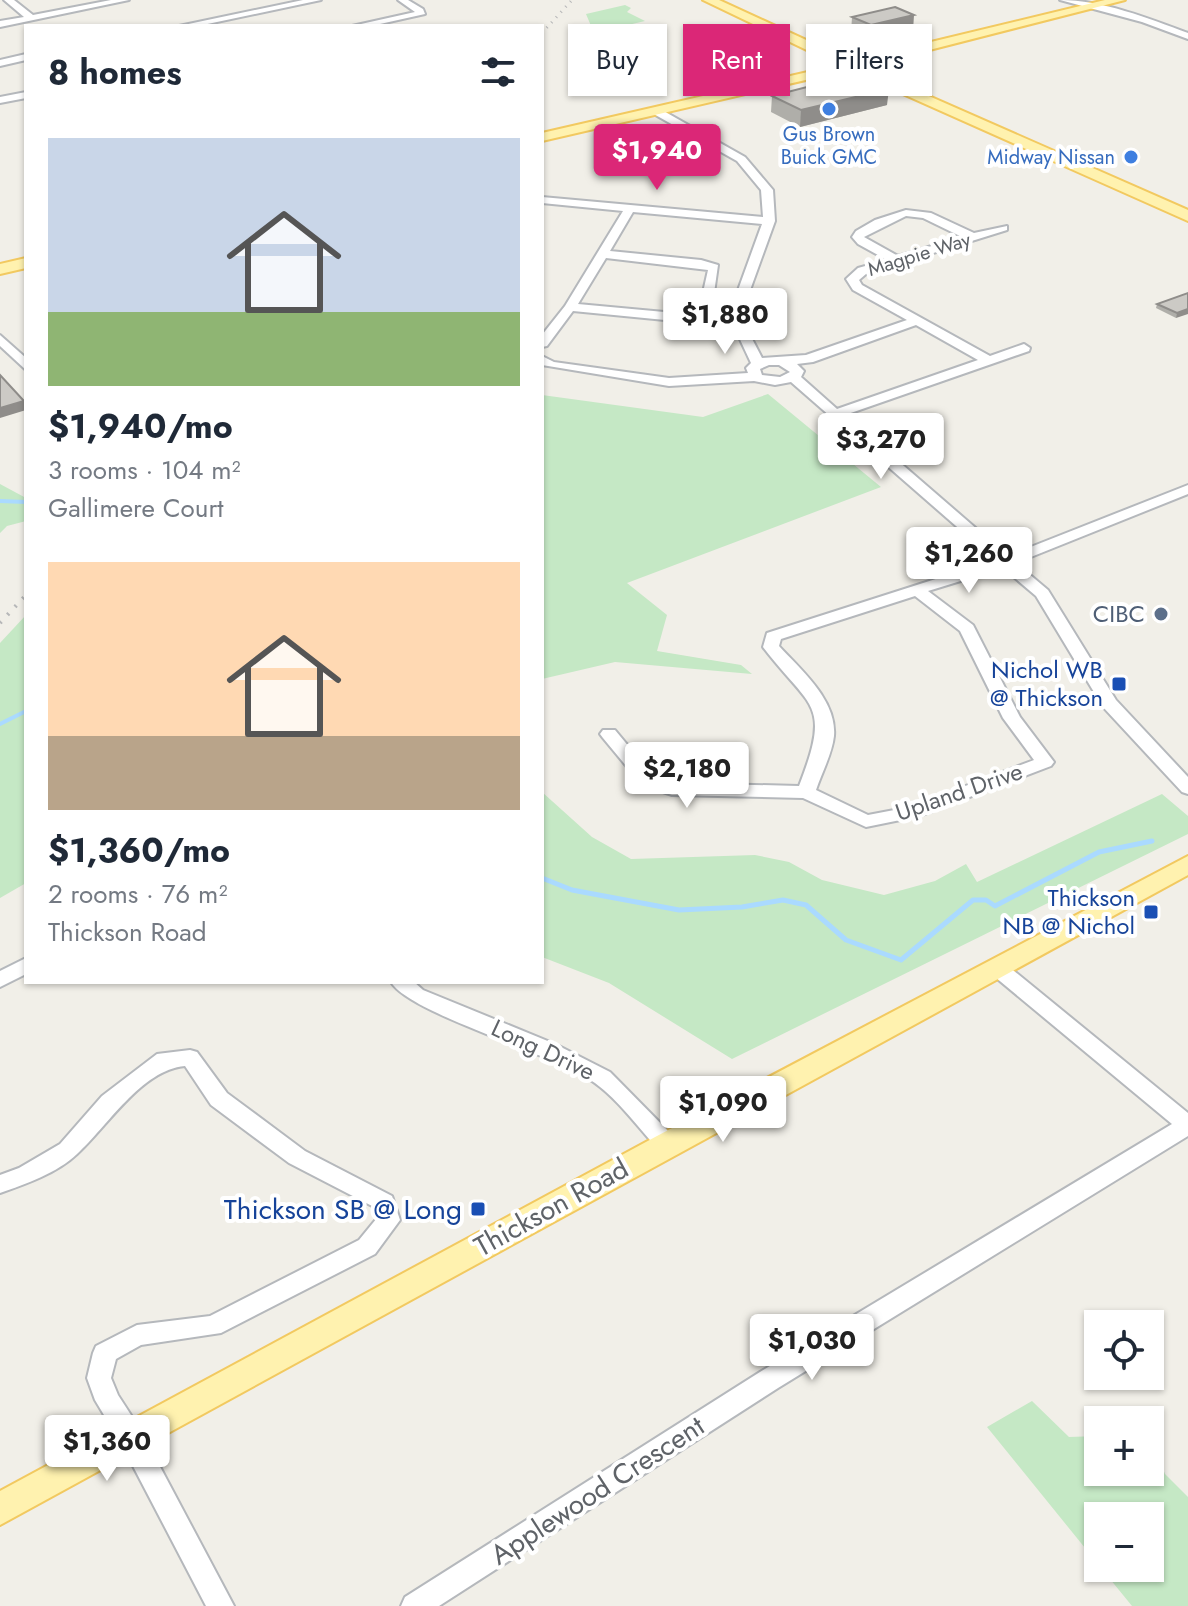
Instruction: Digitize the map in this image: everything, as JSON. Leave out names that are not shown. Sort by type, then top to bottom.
[{"type":"main road","points":[[709,0],[806,43]]},
{"type":"main road","points":[[932,42],[1065,4],[1093,7],[1119,0]]},
{"type":"main road","points":[[544,137],[806,75]]},
{"type":"main road","points":[[923,96],[1188,216]]},
{"type":"main road","points":[[0,269],[24,263]]},
{"type":"main road","name":"Thickson Road","points":[[0,1509],[667,1144],[1188,864]]},
{"type":"street","points":[[8,0],[31,18]]},
{"type":"street","points":[[0,24],[125,0]]},
{"type":"street","points":[[193,24],[283,3],[317,0]]},
{"type":"street","points":[[368,24],[420,14],[402,0]]},
{"type":"street","points":[[1093,7],[1145,20],[1188,36]]},
{"type":"street","points":[[0,63],[24,57]]},
{"type":"street","points":[[0,100],[24,95]]},
{"type":"street","points":[[656,111],[741,159],[767,190],[769,221],[739,304],[743,333],[759,373],[869,445]]},
{"type":"street","points":[[544,200],[769,221]]},
{"type":"street","points":[[544,340],[570,307],[630,208]]},
{"type":"street","points":[[896,260],[862,242],[860,233],[898,213],[911,211],[972,237]]},
{"type":"street","name":"Magpie Way","points":[[988,360],[852,281],[859,272],[1003,228]]},
{"type":"street","points":[[570,307],[675,317],[701,313],[706,307],[714,268],[603,254]]},
{"type":"street","points":[[742,315],[779,361],[795,374],[806,392],[836,414],[1042,593],[1109,703],[1188,788]]},
{"type":"street","points":[[759,373],[779,361],[808,359],[918,320]]},
{"type":"street","points":[[0,339],[24,364]]},
{"type":"street","points":[[836,414],[1024,348]]},
{"type":"street","points":[[795,374],[808,359]]},
{"type":"street","points":[[544,361],[551,365],[669,382],[759,373],[795,374]]},
{"type":"street","points":[[609,734],[648,781],[672,789],[806,792],[826,735],[821,712],[801,681],[771,647],[773,636],[1008,561],[1188,489]]},
{"type":"street","name":"Upland Drive","points":[[806,792],[866,821],[914,812],[1045,762],[1012,718],[967,628],[918,591]]},
{"type":"street","points":[[0,980],[24,966]]},
{"type":"street","points":[[996,967],[1188,1125]]},
{"type":"street","name":"Long Drive","points":[[403,984],[416,995],[548,1049],[603,1078],[667,1144]]},
{"type":"street","points":[[0,1184],[27,1174],[68,1150],[110,1102],[164,1060],[190,1058],[219,1099],[286,1149],[384,1202],[389,1220],[367,1247],[213,1326],[137,1335],[105,1353],[99,1378],[107,1400],[131,1437],[220,1606]]},
{"type":"street","name":"Applewood Crescent","points":[[415,1606],[769,1380],[1188,1125]]},
{"type":"green space","points":[[625,5],[631,8],[627,12],[645,21],[590,24],[586,14]]},
{"type":"green space","points":[[768,394],[881,487],[627,583],[667,615],[657,651],[741,665],[752,674],[615,662],[544,679],[544,395],[703,417]]},
{"type":"green space","points":[[0,484],[24,497],[24,522],[7,526],[0,533]]},
{"type":"green space","points":[[24,617],[24,884],[0,898],[0,643]]},
{"type":"green space","points":[[544,794],[592,837],[631,859],[755,855],[789,862],[822,880],[884,895],[935,881],[966,864],[977,882],[1162,794],[1188,816],[1188,834],[732,1059],[609,983],[544,958]]},
{"type":"green space","points":[[1032,1401],[1069,1437],[1084,1436],[1084,1486],[1164,1486],[1164,1471],[1188,1497],[1188,1606],[1132,1606],[1112,1582],[1164,1582],[1164,1502],[1084,1502],[1084,1547],[987,1427]]},
{"type":"building","points":[[895,7],[914,15],[875,24],[852,17]]},
{"type":"building","points":[[806,87],[806,96],[860,96],[801,110],[772,96],[790,96],[790,91]]},
{"type":"building","points":[[1188,293],[1188,309],[1177,313],[1157,304]]},
{"type":"building","points":[[0,375],[24,401],[0,408]]},
{"type":"waterway","points":[[0,501],[24,502]]},
{"type":"waterway","points":[[0,724],[24,712]]},
{"type":"waterway","points":[[544,879],[572,890],[679,910],[742,907],[783,900],[806,905],[846,940],[901,960],[973,900],[986,900],[995,906],[1099,852],[1152,841]]},
{"type":"railway","points":[[544,31],[572,0]]},
{"type":"railway","points":[[0,623],[24,597]]},
{"type":"place","name":"Gus Brown Buick GMC","points":[[829,109]]},
{"type":"place","name":"Midway Nissan","points":[[1131,157]]},
{"type":"place","name":"CIBC","points":[[1161,614]]},
{"type":"place","name":"Nichol WB @ Thickson","points":[[1119,684]]},
{"type":"place","name":"Thickson NB @ Nichol","points":[[1151,912]]},
{"type":"place","name":"Thickson SB @ Long","points":[[478,1209]]}]
